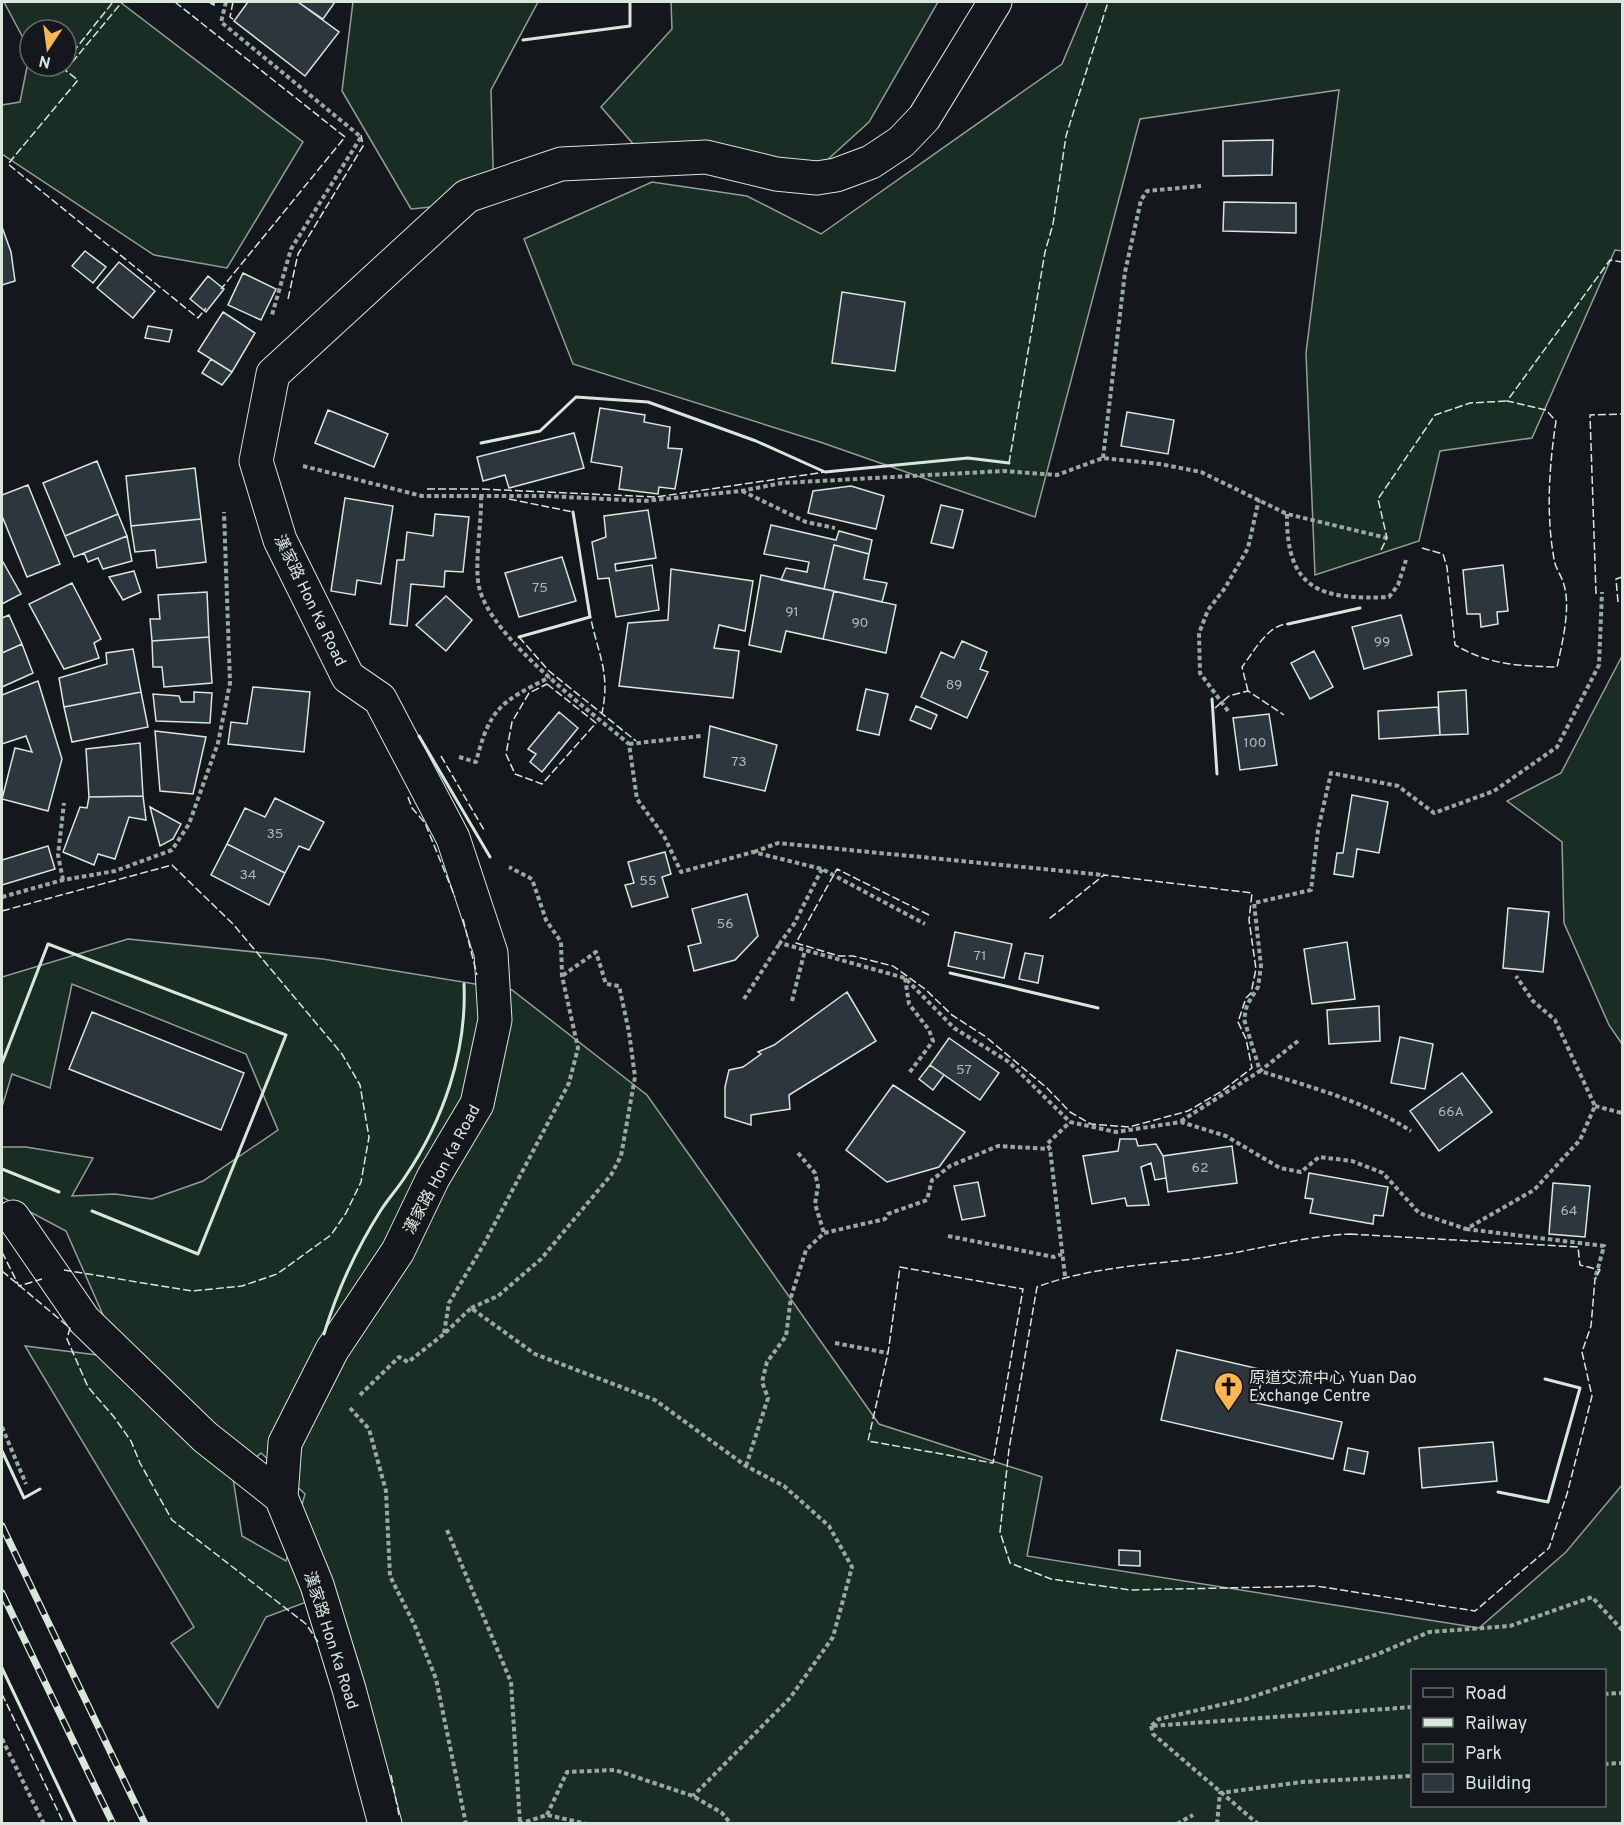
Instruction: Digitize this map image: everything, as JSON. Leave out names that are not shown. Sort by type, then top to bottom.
[{"type":"street","name":"漢家路 Hon Ka Road","points":[[385,1824],[349,1689],[317,1585],[281,1497],[285,1443],[333,1350],[398,1251],[433,1178],[477,1104],[495,1020],[491,953],[453,838],[380,699],[348,677],[280,540],[256,460],[273,374],[468,196],[561,164],[706,157],[776,174],[817,178],[836,175],[872,162],[901,142],[924,118],[995,2]]},
{"type":"street","points":[[13,1217],[84,1320],[205,1437],[281,1497]]},
{"type":"path","points":[[225,8],[226,2]]},
{"type":"path","points":[[1103,458],[1125,273],[1141,200],[1147,191],[1201,186]]},
{"type":"path","points":[[259,454],[422,495],[644,501],[741,491],[782,483],[1003,471],[1057,475],[1103,458],[1160,464],[1201,472],[1287,514],[1387,538]]},
{"type":"path","points":[[741,491],[806,522],[835,528]]},
{"type":"path","points":[[482,496],[480,590],[504,633],[550,677],[629,744],[637,799],[664,836],[681,872],[778,843],[1104,874]]},
{"type":"path","points":[[1228,711],[1200,674],[1199,633],[1208,610],[1226,588],[1248,548],[1259,499]]},
{"type":"path","points":[[1287,514],[1288,538],[1299,575],[1316,589],[1338,596],[1389,597],[1398,585],[1406,560]]},
{"type":"path","points":[[1260,1071],[1244,1019],[1247,1005],[1258,987],[1261,966],[1254,903],[1311,890],[1318,830],[1331,773],[1398,786],[1434,813],[1494,791],[1557,747],[1599,665],[1602,592]]},
{"type":"path","points":[[476,762],[485,727],[508,699],[550,677]]},
{"type":"path","points":[[629,744],[701,736]]},
{"type":"path","points":[[63,880],[58,855],[64,803]]},
{"type":"path","points":[[753,852],[822,869],[925,924]]},
{"type":"path","points":[[744,999],[794,924],[822,869]]},
{"type":"path","points":[[444,1334],[449,1303],[484,1245],[569,1083],[578,1048],[562,976],[561,942],[546,920],[532,879],[518,870]]},
{"type":"path","points":[[780,943],[905,978],[954,1028],[1009,1062],[1070,1122],[1116,1132],[1181,1122],[1260,1071],[1298,1041]]},
{"type":"path","points":[[792,1001],[805,950]]},
{"type":"path","points":[[357,1398],[399,1357],[408,1362],[444,1334],[471,1308],[498,1296],[541,1259],[611,1175],[621,1156],[635,1077],[629,1032],[619,986],[606,984],[596,952],[562,976]]},
{"type":"path","points":[[1466,1229],[1534,1190],[1580,1140],[1595,1106],[1555,1020],[1533,1001],[1516,976]]},
{"type":"path","points":[[905,978],[909,1004],[933,1041],[909,1072]]},
{"type":"path","points":[[1260,1071],[1323,1091],[1398,1122],[1412,1131]]},
{"type":"path","points":[[1595,1106],[1623,1113]]},
{"type":"path","points":[[1065,1276],[1050,1149],[1047,1144],[1070,1122]]},
{"type":"path","points":[[1181,1122],[1226,1136],[1280,1168],[1301,1172],[1319,1157],[1352,1161],[1383,1173],[1419,1213],[1466,1229],[1605,1246],[1595,1280]]},
{"type":"path","points":[[746,1466],[768,1398],[762,1382],[767,1362],[786,1336],[791,1297],[806,1250],[824,1233],[885,1220],[888,1214],[927,1200],[932,1180],[950,1166],[998,1146],[1050,1149]]},
{"type":"path","points":[[798,1153],[815,1173],[818,1186],[815,1204],[824,1233]]},
{"type":"path","points":[[948,1236],[1054,1257],[1062,1254]]},
{"type":"path","points":[[471,1308],[535,1354],[655,1400],[746,1466],[784,1486],[829,1526],[852,1566],[833,1637],[790,1698],[693,1796]]},
{"type":"path","points":[[835,1343],[888,1353]]},
{"type":"path","points":[[348,1406],[369,1429],[381,1470],[386,1491],[390,1576],[414,1624],[436,1679],[466,1824]]},
{"type":"path","points":[[2,1427],[26,1484]]},
{"type":"path","points":[[447,1530],[511,1682],[520,1823],[547,1815],[587,1824]]},
{"type":"path","points":[[1151,1726],[1158,1719],[1268,1692],[1378,1654],[1429,1632],[1510,1626],[1592,1597],[1623,1630]]},
{"type":"path","points":[[1606,1694],[1623,1693]]},
{"type":"path","points":[[1151,1726],[1411,1707]]},
{"type":"path","points":[[1151,1726],[1153,1734],[1258,1824]]},
{"type":"path","points":[[2,1739],[44,1824]]},
{"type":"path","points":[[1606,1764],[1623,1763]]},
{"type":"path","points":[[547,1815],[567,1772],[615,1770],[693,1796],[722,1813],[731,1824]]},
{"type":"path","points":[[1220,1793],[1302,1782],[1411,1776]]},
{"type":"path","points":[[1217,1824],[1220,1793]]},
{"type":"path","points":[[1177,1824],[1193,1815]]},
{"type":"green space","points":[[4,2],[120,2],[303,142],[227,268],[154,255],[2,154],[2,105],[20,102],[25,78],[78,78],[78,18],[18,18],[18,28]]},
{"type":"green space","points":[[353,2],[538,2],[491,90],[494,201],[411,209],[342,91]]},
{"type":"green space","points":[[671,2],[938,2],[869,122],[792,192],[635,146],[601,107],[672,29]]},
{"type":"green space","points":[[1088,2],[1622,2],[1622,251],[1615,250],[1532,438],[1440,451],[1419,541],[1315,575],[1306,353],[1339,90],[1140,119],[1035,517],[820,442],[573,364],[524,239],[652,182],[747,196],[821,234],[1062,64]]},
{"type":"green space","points":[[1622,656],[1622,1044],[1609,1025],[1564,923],[1562,842],[1507,801],[1561,773]]},
{"type":"green space","points":[[128,939],[323,959],[512,990],[647,1095],[879,1424],[1042,1477],[1027,1556],[1479,1628],[1566,1552],[1622,1485],[1622,1823],[376,1823],[317,1598],[266,1617],[218,1708],[171,1643],[194,1627],[25,1346],[122,1358],[66,1231],[2,1197],[2,1147],[26,1147],[93,1158],[72,1196],[115,1194],[152,1199],[203,1181],[278,1130],[246,1054],[72,984],[50,1088],[12,1074],[2,1107],[2,977]],"holes":[[[261,1453],[305,1494],[286,1561],[242,1536],[233,1478]]]},
{"type":"building","points":[[248,2],[298,2],[339,32],[305,76],[234,21]]},
{"type":"building","points":[[298,2],[335,2],[323,19]]},
{"type":"building","points":[[1273,140],[1272,175],[1223,176],[1223,141]]},
{"type":"building","points":[[1224,202],[1296,203],[1296,233],[1223,231]]},
{"type":"building","points":[[2,227],[11,252],[15,281],[2,285]]},
{"type":"building","points":[[85,251],[106,267],[93,283],[72,266]]},
{"type":"building","points":[[119,262],[155,291],[133,318],[97,288]]},
{"type":"building","points":[[243,273],[276,289],[261,320],[228,305]]},
{"type":"building","points":[[208,276],[224,289],[206,312],[190,299]]},
{"type":"building","points":[[842,292],[905,302],[895,371],[832,363]]},
{"type":"building","points":[[223,312],[255,333],[232,372],[198,351]]},
{"type":"building","points":[[148,326],[172,330],[169,342],[145,338]]},
{"type":"building","points":[[211,359],[232,372],[222,385],[202,373]]},
{"type":"building","points":[[600,408],[645,415],[644,422],[670,427],[668,448],[682,449],[675,489],[659,487],[658,494],[619,489],[622,467],[591,462]]},
{"type":"building","points":[[328,410],[388,434],[374,467],[315,443]]},
{"type":"building","points":[[1127,412],[1174,420],[1168,454],[1121,446]]},
{"type":"building","points":[[574,433],[584,468],[509,488],[505,475],[483,481],[477,457]]},
{"type":"building","points":[[97,461],[118,514],[65,536],[43,483]]},
{"type":"building","points":[[195,468],[201,519],[131,526],[126,476]]},
{"type":"building","points":[[28,485],[60,564],[27,577],[2,516],[2,495]]},
{"type":"building","points":[[851,486],[884,496],[876,529],[808,513],[813,491]]},
{"type":"building","points":[[345,498],[393,506],[381,584],[357,580],[355,595],[331,591]]},
{"type":"building","points":[[941,505],[963,510],[953,548],[931,543]]},
{"type":"building","points":[[648,510],[656,558],[615,564],[616,571],[652,565],[659,610],[616,617],[609,578],[598,579],[592,542],[606,537],[604,516]]},
{"type":"building","points":[[118,514],[127,536],[74,557],[65,536]]},
{"type":"building","points":[[435,514],[469,517],[463,572],[445,571],[444,587],[411,584],[407,626],[390,624],[397,560],[404,560],[407,532],[433,536]]},
{"type":"building","points":[[201,519],[206,562],[157,568],[155,550],[135,552],[131,526]]},
{"type":"building","points":[[771,525],[836,540],[839,531],[872,540],[869,554],[834,545],[824,589],[781,580],[786,568],[807,572],[809,562],[764,554]]},
{"type":"building","points":[[127,536],[132,561],[103,569],[98,558],[88,562],[84,553]]},
{"type":"building","points":[[834,545],[869,554],[864,579],[887,583],[882,602],[824,589]]},
{"type":"building","points":[[562,557],[576,601],[519,617],[505,573]]},
{"type":"building","points":[[2,563],[21,594],[2,604]]},
{"type":"building","points":[[1503,565],[1508,611],[1497,612],[1498,624],[1481,627],[1480,614],[1467,614],[1463,570]]},
{"type":"building","points":[[671,569],[753,581],[745,631],[719,625],[714,648],[739,651],[733,698],[619,686],[628,623],[668,620]]},
{"type":"building","points":[[134,571],[141,592],[123,600],[109,577]]},
{"type":"building","points":[[761,575],[834,591],[823,639],[786,631],[781,652],[749,645]]},
{"type":"building","points":[[72,583],[101,639],[94,643],[99,658],[64,669],[29,604]]},
{"type":"building","points":[[834,591],[896,605],[886,653],[823,639]]},
{"type":"building","points":[[207,592],[209,637],[152,641],[150,619],[160,619],[158,595]]},
{"type":"building","points":[[446,596],[472,620],[446,651],[416,625]]},
{"type":"building","points":[[9,615],[22,644],[2,653],[2,618]]},
{"type":"building","points":[[1401,615],[1412,655],[1364,669],[1352,627]]},
{"type":"building","points":[[209,637],[212,683],[164,687],[162,667],[153,667],[152,641]]},
{"type":"building","points":[[962,641],[987,652],[980,669],[988,672],[967,718],[921,697],[941,652],[954,658]]},
{"type":"building","points":[[22,644],[33,673],[2,687],[2,653]]},
{"type":"building","points":[[133,649],[141,692],[64,707],[59,678],[107,664],[106,653]]},
{"type":"building","points":[[1314,651],[1333,687],[1310,699],[1291,663]]},
{"type":"building","points":[[38,681],[62,759],[48,811],[2,799],[15,748],[32,752],[26,736],[2,744],[2,695]]},
{"type":"building","points":[[253,687],[310,692],[304,752],[228,744],[231,722],[247,724]]},
{"type":"building","points":[[866,689],[888,694],[879,735],[857,730]]},
{"type":"building","points":[[1466,690],[1468,734],[1440,735],[1438,692]]},
{"type":"building","points":[[141,692],[148,727],[72,742],[64,707]]},
{"type":"building","points":[[194,692],[212,693],[210,723],[156,721],[153,694],[179,696],[181,702],[194,702]]},
{"type":"building","points":[[916,706],[937,715],[931,729],[910,720]]},
{"type":"building","points":[[1438,707],[1440,735],[1379,739],[1378,711]]},
{"type":"building","points":[[559,712],[578,728],[542,772],[530,762],[536,754],[528,749]]},
{"type":"building","points":[[1269,714],[1277,765],[1240,770],[1233,718]]},
{"type":"building","points":[[710,726],[777,745],[765,791],[704,777]]},
{"type":"building","points":[[155,731],[206,737],[193,794],[160,791]]},
{"type":"building","points":[[140,743],[143,796],[89,797],[86,749]]},
{"type":"building","points":[[1352,795],[1388,802],[1379,853],[1357,849],[1353,877],[1334,874],[1337,853],[1343,853]]},
{"type":"building","points":[[143,796],[146,820],[129,817],[115,859],[98,854],[94,865],[63,852],[80,807],[87,808],[89,797]]},
{"type":"building","points":[[275,798],[324,822],[309,850],[299,846],[285,873],[227,844],[245,808],[265,817]]},
{"type":"building","points":[[150,807],[181,824],[173,839],[160,846]]},
{"type":"building","points":[[227,844],[285,873],[269,905],[211,875]]},
{"type":"building","points":[[48,846],[55,869],[2,885],[2,860]]},
{"type":"building","points":[[665,852],[671,874],[662,877],[668,897],[632,907],[625,885],[634,883],[628,862]]},
{"type":"building","points":[[747,894],[758,936],[735,960],[694,971],[688,946],[701,943],[692,909]]},
{"type":"building","points":[[1508,908],[1549,912],[1543,972],[1503,968]]},
{"type":"building","points":[[955,932],[1012,944],[1004,978],[948,966]]},
{"type":"building","points":[[1347,942],[1355,999],[1312,1004],[1304,949]]},
{"type":"building","points":[[1025,953],[1043,956],[1038,983],[1019,979]]},
{"type":"building","points":[[847,992],[876,1041],[789,1095],[790,1109],[751,1115],[751,1125],[725,1117],[725,1087],[729,1070],[743,1067],[761,1054],[758,1052],[774,1045]]},
{"type":"building","points":[[1379,1006],[1380,1041],[1329,1044],[1327,1010]]},
{"type":"building","points":[[92,1012],[244,1073],[221,1130],[69,1069]]},
{"type":"building","points":[[1400,1037],[1433,1044],[1425,1089],[1391,1083]]},
{"type":"building","points":[[949,1038],[999,1073],[980,1100],[930,1065]]},
{"type":"building","points":[[930,1065],[944,1075],[933,1090],[919,1079]]},
{"type":"building","points":[[1462,1073],[1492,1112],[1439,1151],[1410,1111]]},
{"type":"building","points":[[893,1085],[965,1132],[939,1167],[887,1182],[846,1150]]},
{"type":"building","points":[[1120,1139],[1136,1139],[1138,1146],[1156,1144],[1163,1156],[1166,1178],[1155,1180],[1151,1163],[1141,1167],[1149,1205],[1127,1206],[1125,1198],[1092,1204],[1083,1156],[1118,1151]]},
{"type":"building","points":[[1232,1146],[1237,1183],[1168,1192],[1163,1156]]},
{"type":"building","points":[[1309,1173],[1388,1187],[1383,1216],[1374,1215],[1373,1224],[1310,1213],[1313,1199],[1305,1198]]},
{"type":"building","points":[[978,1182],[985,1216],[962,1220],[954,1186]]},
{"type":"building","points":[[1553,1183],[1590,1186],[1585,1237],[1549,1234]]},
{"type":"building","name":"原道交流中心 Yuan Dao Exchange Centre","points":[[1177,1350],[1264,1370],[1256,1403],[1342,1422],[1333,1459],[1161,1420]]},
{"type":"building","points":[[1493,1442],[1497,1481],[1422,1488],[1419,1448]]},
{"type":"building","points":[[1348,1448],[1368,1452],[1364,1474],[1344,1470]]},
{"type":"building","points":[[1119,1550],[1140,1551],[1140,1566],[1119,1565]]},
{"type":"railway","points":[[2,1526],[145,1824]]},
{"type":"railway","points":[[2,1593],[113,1824]]},
{"type":"fence","points":[[78,46],[113,2]]},
{"type":"fence","points":[[78,55],[122,2]]},
{"type":"fence","points":[[175,2],[345,137],[221,289]]},
{"type":"fence","points":[[209,2],[214,5],[214,2]]},
{"type":"fence","points":[[233,2],[230,17],[234,20]]},
{"type":"fence","points":[[1009,463],[1045,252],[1053,224],[1066,136],[1108,2]]},
{"type":"fence","points":[[75,78],[78,80],[8,164],[198,318],[206,308]]},
{"type":"fence","points":[[288,299],[298,254],[363,146],[361,135]]},
{"type":"fence","points":[[1422,548],[1443,554],[1447,567],[1455,645],[1480,657],[1505,663],[1557,667],[1567,604],[1564,585],[1555,562],[1550,525],[1550,473],[1556,421],[1546,410],[1507,401],[1610,260],[1622,262]]},
{"type":"fence","points":[[1381,550],[1387,538],[1378,499],[1435,415],[1470,403],[1507,401]]},
{"type":"fence","points":[[1596,594],[1590,415],[1622,414]]},
{"type":"fence","points":[[427,489],[481,489],[656,497],[825,472]]},
{"type":"fence","points":[[509,499],[573,512],[590,614],[604,674],[602,713]]},
{"type":"fence","points":[[1618,602],[1616,579],[1622,577]]},
{"type":"fence","points":[[1248,691],[1242,667],[1268,634],[1281,625],[1288,624]]},
{"type":"fence","points":[[519,637],[549,671],[636,741]]},
{"type":"fence","points":[[547,684],[596,723],[542,784],[515,774],[506,754],[512,722],[529,693],[547,684]]},
{"type":"fence","points":[[1215,708],[1229,696],[1248,691],[1284,715]]},
{"type":"fence","points":[[441,756],[484,830]]},
{"type":"fence","points":[[408,797],[412,808],[425,823],[455,897]]},
{"type":"fence","points":[[2,911],[172,865],[233,924],[342,1054],[360,1085],[369,1137],[361,1182],[346,1213],[331,1235],[277,1274],[242,1286],[192,1291],[64,1270]]},
{"type":"fence","points":[[929,915],[837,869],[796,943],[839,956],[853,956],[893,966],[925,989],[952,1015],[986,1037],[1047,1088],[1070,1112],[1091,1124],[1129,1127],[1188,1111],[1222,1091],[1252,1068],[1246,1039],[1238,1022],[1246,998],[1251,993],[1256,969],[1249,920],[1252,893],[1104,875],[1049,919]]},
{"type":"fence","points":[[463,919],[477,975]]},
{"type":"fence","points":[[1350,1234],[1578,1247],[1580,1265],[1600,1270],[1595,1279],[1591,1326],[1582,1352],[1592,1396],[1567,1494],[1549,1548],[1475,1611],[1316,1586],[1131,1590],[1051,1579],[1010,1563],[1000,1532],[1009,1449],[1037,1287],[1060,1279],[1107,1269],[1203,1258],[1303,1239],[1350,1234]]},
{"type":"fence","points":[[2,1252],[19,1286],[42,1279]]},
{"type":"fence","points":[[900,1267],[1023,1289],[993,1463],[868,1441],[888,1353],[900,1267]]},
{"type":"fence","points":[[2,1271],[70,1328],[67,1339],[88,1387],[131,1441],[140,1463],[172,1520],[306,1624],[318,1642]]},
{"type":"fence","points":[[2,1694],[64,1824]]},
{"type":"fence","points":[[391,1775],[399,1815]]},
{"type":"wall","points":[[523,40],[630,26],[630,2]]},
{"type":"wall","points":[[481,443],[540,431],[576,397],[648,402],[756,441],[825,472],[968,458],[1009,463]]},
{"type":"wall","points":[[519,637],[590,617],[573,512]]},
{"type":"wall","points":[[1288,624],[1360,608]]},
{"type":"wall","points":[[1212,699],[1217,774]]},
{"type":"wall","points":[[419,736],[490,857]]},
{"type":"wall","points":[[2,1063],[48,944],[286,1035],[198,1254],[92,1211]]},
{"type":"wall","points":[[950,973],[1098,1008]]},
{"type":"wall","points":[[324,1334],[341,1286],[364,1239],[419,1155],[441,1109],[457,1060],[464,1010],[464,984]]},
{"type":"wall","points":[[2,1169],[59,1192]]},
{"type":"wall","points":[[1498,1492],[1548,1502],[1580,1388],[1545,1379]]},
{"type":"wall","points":[[2,1451],[24,1498],[40,1489]]},
{"type":"wall","points":[[2,1668],[76,1824]]},
{"type":"place","name":"原道交流中心 Yuan Dao Exchange Centre","points":[[1228,1412]]}]
